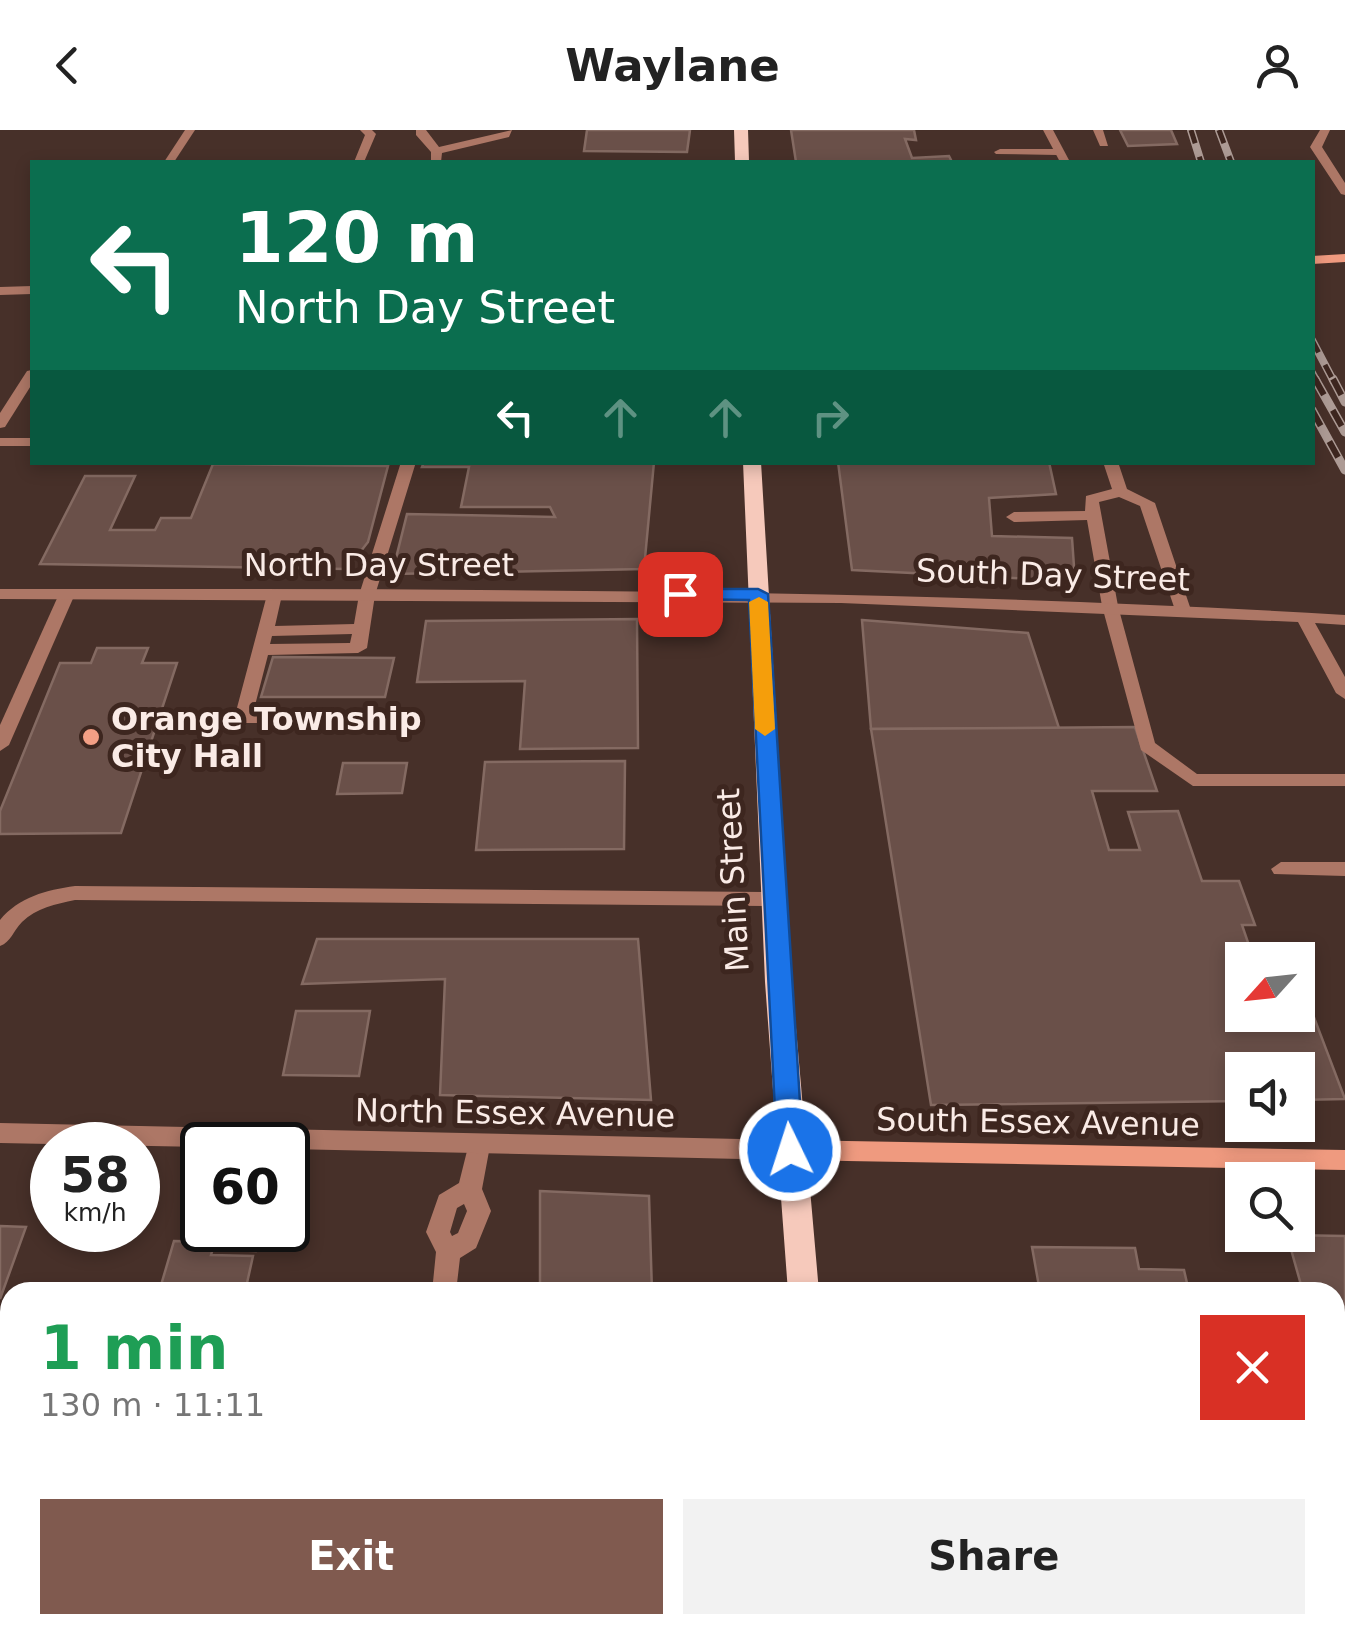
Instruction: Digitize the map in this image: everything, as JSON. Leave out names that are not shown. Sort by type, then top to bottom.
[{"type":"main road","points":[[741,130],[742,160]]},
{"type":"main road","points":[[1315,260],[1345,258]]},
{"type":"main road","name":"Main Street","points":[[752,465],[773,899],[803,1282]]},
{"type":"main road","name":"South Essex Avenue","points":[[790,1150],[1345,1160]]},
{"type":"street","points":[[170,160],[190,130]]},
{"type":"street","points":[[360,160],[371,134],[364,130]]},
{"type":"street","points":[[421,130],[436,157],[505,135],[507,130]]},
{"type":"street","points":[[1048,130],[1061,157]]},
{"type":"street","points":[[1098,130],[1104,144]]},
{"type":"street","points":[[1325,130],[1316,147],[1345,192]]},
{"type":"street","points":[[1000,152],[1061,157]]},
{"type":"street","points":[[0,291],[30,290]]},
{"type":"street","points":[[0,424],[30,377]]},
{"type":"street","points":[[0,442],[30,442]]},
{"type":"street","points":[[263,641],[358,648],[367,595],[408,465]]},
{"type":"street","points":[[1111,465],[1120,492]]},
{"type":"street","points":[[1183,610],[1148,503],[1120,492],[1091,499],[1110,606],[1147,746],[1193,780],[1345,780]]},
{"type":"street","points":[[1014,517],[1094,515]]},
{"type":"street","name":"North Day Street","points":[[0,594],[758,594]]},
{"type":"street","points":[[0,745],[68,594]]},
{"type":"street","name":"South Day Street","points":[[758,594],[1110,606],[1345,620]]},
{"type":"street","points":[[274,595],[243,718],[364,719]]},
{"type":"street","points":[[1303,617],[1345,693]]},
{"type":"street","points":[[1281,868],[1345,869]]},
{"type":"street","points":[[0,938],[10,919],[24,907],[47,897],[76,893],[773,899]]},
{"type":"street","name":"North Essex Avenue","points":[[0,1133],[790,1150]]},
{"type":"street","points":[[445,1282],[448,1252],[467,1240],[479,1211],[470,1189],[478,1146]]},
{"type":"building","points":[[587,130],[690,130],[687,152],[584,151]]},
{"type":"building","points":[[791,130],[914,130],[916,140],[905,139],[912,158],[949,156],[951,160],[796,160]]},
{"type":"building","points":[[1120,130],[1171,130],[1177,144],[1128,146]]},
{"type":"building","points":[[213,465],[388,466],[368,542],[347,569],[40,564],[85,476],[135,476],[110,530],[155,530],[161,518],[191,518]]},
{"type":"building","points":[[654,465],[644,569],[392,574],[407,514],[555,517],[550,507],[461,507],[469,467],[422,467]]},
{"type":"building","points":[[838,465],[1050,465],[1056,494],[989,498],[992,536],[1072,538],[1075,581],[852,570]]},
{"type":"building","points":[[637,619],[638,748],[520,749],[525,681],[417,682],[426,621]]},
{"type":"building","points":[[862,620],[1028,633],[1059,728],[871,729]]},
{"type":"building","name":"Orange Township City Hall","points":[[97,648],[148,648],[142,663],[177,663],[121,833],[0,834],[0,811],[60,663],[91,663]]},
{"type":"building","points":[[273,657],[394,658],[385,697],[261,697]]},
{"type":"building","points":[[1135,727],[1157,791],[1092,791],[1109,850],[1140,850],[1128,812],[1178,811],[1202,881],[1239,881],[1255,925],[1242,925],[1248,942],[1225,942],[1225,1032],[1315,1032],[1315,1020],[1345,1099],[1315,1100],[1315,1052],[1225,1052],[1225,1101],[931,1105],[871,729]]},
{"type":"building","points":[[625,761],[624,849],[476,850],[485,762]]},
{"type":"building","points":[[343,763],[407,763],[402,793],[337,794]]},
{"type":"building","points":[[317,939],[638,939],[651,1100],[440,1095],[445,979],[302,984]]},
{"type":"building","points":[[296,1011],[370,1011],[359,1076],[283,1075]]},
{"type":"building","points":[[540,1191],[649,1196],[652,1282],[540,1282]]},
{"type":"building","points":[[0,1226],[26,1227],[6,1282],[0,1282]]},
{"type":"building","points":[[1315,1235],[1345,1236],[1345,1282],[1300,1282],[1292,1252],[1315,1252]]},
{"type":"building","points":[[174,1241],[180,1241],[180,1252],[253,1256],[247,1282],[162,1282]]},
{"type":"building","points":[[1032,1247],[1135,1248],[1139,1269],[1184,1270],[1187,1282],[1038,1282]]},
{"type":"railway","points":[[1191,130],[1200,160]]},
{"type":"railway","points":[[1219,130],[1230,160]]},
{"type":"railway","points":[[1315,346],[1334,382]]},
{"type":"railway","points":[[1315,378],[1317,382]]},
{"type":"railway","points":[[1315,379],[1345,432]]},
{"type":"railway","points":[[1333,379],[1345,402]]},
{"type":"railway","points":[[1315,415],[1345,470]]},
{"type":"slow traffic","points":[[759,602],[765,729]]},
{"type":"place","name":"Orange Township City Hall","points":[[91,737]]},
{"type":"route","points":[[680,594],[758,594],[790,1150]]}]
